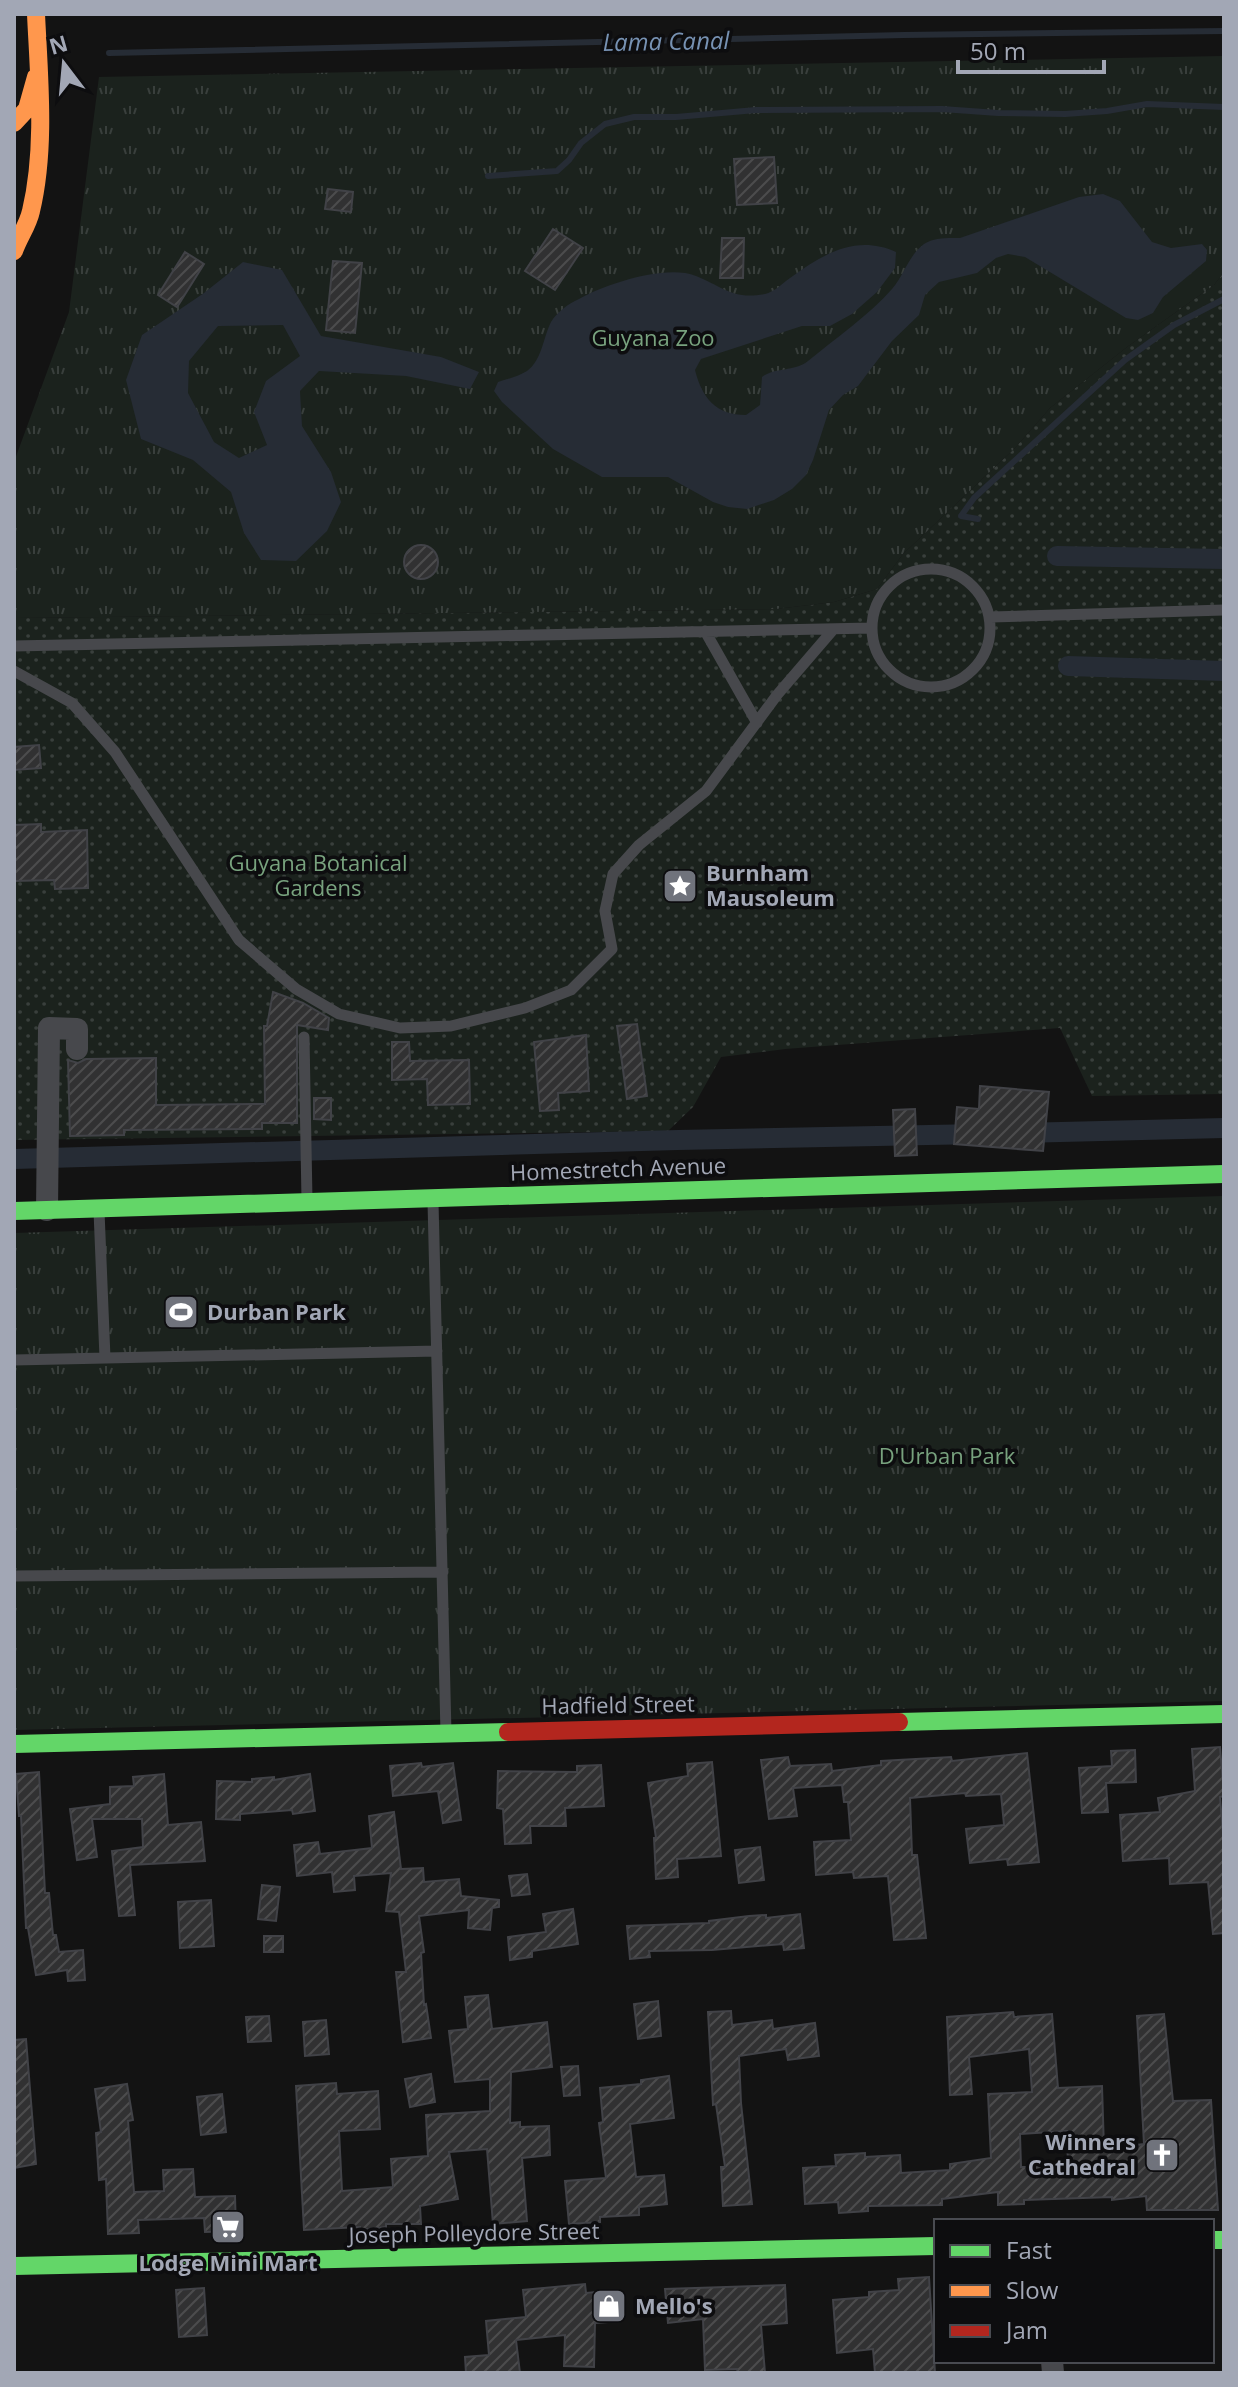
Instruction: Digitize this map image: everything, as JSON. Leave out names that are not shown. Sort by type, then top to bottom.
[{"type":"street","points":[[14,248],[31,213],[36,161],[39,66],[36,14]]},
{"type":"street","points":[[14,123],[28,107],[39,66]]},
{"type":"street","points":[[47,1210],[49,1028],[77,1029],[77,1049]]},
{"type":"street","name":"Homestretch Avenue","points":[[14,1211],[1224,1174]]},
{"type":"street","name":"Hadfield Street","points":[[14,1744],[1224,1714]]},
{"type":"street","name":"Joseph Polleydore Street","points":[[14,2266],[934,2246]]},
{"type":"lane","points":[[944,569],[975,586],[991,617],[986,656],[957,684],[917,687],[883,666],[871,628],[881,594],[908,572],[944,569]]},
{"type":"lane","points":[[991,617],[1224,610]]},
{"type":"lane","points":[[14,646],[871,628]]},
{"type":"lane","points":[[705,631],[757,723]]},
{"type":"lane","points":[[14,671],[72,703],[115,752],[239,940],[296,989],[339,1014],[400,1028],[451,1026],[525,1008],[571,990],[612,949],[605,911],[613,874],[639,845],[706,791],[832,631]]},
{"type":"lane","points":[[304,1037],[307,1204]]},
{"type":"lane","points":[[433,1199],[446,1733]]},
{"type":"lane","points":[[98,1209],[105,1358]]},
{"type":"lane","points":[[14,1360],[437,1351]]},
{"type":"lane","points":[[14,1576],[443,1572]]},
{"type":"green space","name":"Guyana Zoo","points":[[1224,56],[1224,272],[1214,285],[1127,347],[1050,408],[1015,448],[903,554],[877,589],[834,602],[776,609],[14,618],[14,462],[69,312],[99,77]]},
{"type":"green space","name":"Guyana Botanical Gardens","points":[[1224,272],[1224,1094],[1092,1096],[1060,1028],[785,1049],[721,1057],[693,1107],[668,1131],[14,1140],[14,618],[776,609],[834,602],[877,589],[903,554],[1015,448],[1050,408],[1127,347],[1214,285]]},
{"type":"green space","name":"D'Urban Park","points":[[1224,1196],[1224,1701],[14,1730],[14,1233]]},
{"type":"shaded area","points":[[1103,194],[1120,201],[1152,242],[1171,248],[1202,244],[1207,250],[1206,261],[1163,297],[1153,313],[1138,320],[1126,318],[1025,257],[1008,254],[996,258],[977,273],[939,282],[925,295],[919,315],[892,341],[858,386],[843,395],[829,410],[806,475],[792,489],[774,500],[747,509],[713,502],[668,477],[602,477],[553,449],[494,391],[498,382],[532,366],[551,322],[560,312],[591,293],[620,282],[653,274],[683,273],[736,294],[765,294],[815,261],[840,249],[867,245],[896,252],[895,268],[877,292],[852,314],[830,326],[802,326],[701,359],[695,370],[706,397],[726,412],[746,415],[760,405],[762,377],[803,364],[852,326],[892,289],[924,244],[937,239],[960,238],[1079,197]]},
{"type":"shaded area","points":[[243,262],[282,270],[321,336],[441,357],[479,372],[470,389],[406,376],[319,371],[300,391],[302,426],[331,472],[341,502],[327,531],[296,561],[261,560],[244,533],[231,492],[193,460],[141,439],[126,380],[142,335]],"holes":[[[283,325],[300,356],[266,381],[254,412],[267,445],[239,458],[214,442],[188,393],[189,361],[218,326]]]},
{"type":"building","points":[[774,157],[777,203],[737,205],[734,159]]},
{"type":"building","points":[[328,189],[353,192],[351,212],[325,209]]},
{"type":"building","points":[[553,229],[583,248],[555,290],[525,271]]},
{"type":"building","points":[[722,238],[744,238],[743,278],[720,278]]},
{"type":"building","points":[[185,252],[204,264],[177,307],[158,295]]},
{"type":"building","points":[[333,261],[362,263],[355,333],[326,330]]},
{"type":"building","points":[[421,545],[433,550],[438,562],[433,574],[421,579],[409,574],[404,562],[409,550]]},
{"type":"building","points":[[39,745],[41,768],[14,770],[14,747]]},
{"type":"building","points":[[41,824],[41,832],[87,830],[88,888],[55,889],[54,880],[14,881],[14,825]]},
{"type":"building","points":[[273,992],[303,1003],[329,1018],[328,1030],[297,1025],[297,1123],[262,1123],[262,1129],[124,1130],[124,1135],[70,1136],[68,1060],[78,1063],[86,1059],[156,1058],[156,1105],[265,1104],[264,1026],[267,1026]]},
{"type":"building","points":[[637,1024],[647,1096],[627,1099],[617,1026]]},
{"type":"building","points":[[586,1035],[589,1091],[558,1093],[559,1110],[540,1111],[534,1042]]},
{"type":"building","points":[[392,1042],[409,1042],[410,1061],[469,1060],[470,1104],[428,1105],[427,1079],[392,1080]]},
{"type":"building","points":[[980,1086],[1049,1092],[1043,1151],[954,1144],[957,1107],[979,1109]]},
{"type":"building","points":[[314,1098],[331,1098],[331,1120],[314,1119]]},
{"type":"building","points":[[915,1109],[917,1155],[895,1156],[893,1110]]},
{"type":"building","points":[[1220,1747],[1224,1796],[1220,1797],[1224,1845],[1224,1933],[1213,1934],[1208,1882],[1170,1884],[1169,1858],[1123,1861],[1120,1815],[1160,1812],[1158,1798],[1195,1791],[1192,1749]]},
{"type":"building","points":[[1135,1750],[1136,1782],[1106,1783],[1108,1812],[1082,1813],[1079,1768],[1112,1766],[1111,1751]]},
{"type":"building","points":[[1027,1753],[1039,1862],[1008,1865],[1007,1859],[970,1863],[966,1829],[1004,1825],[1001,1794],[966,1796],[965,1793],[910,1798],[912,1855],[917,1855],[926,1938],[894,1940],[888,1876],[854,1878],[853,1872],[816,1875],[814,1842],[851,1840],[848,1802],[844,1802],[842,1785],[793,1788],[797,1816],[769,1819],[761,1760],[788,1757],[790,1766],[831,1764],[832,1771],[881,1765],[881,1761],[951,1757],[952,1761]]},
{"type":"building","points":[[712,1762],[721,1856],[677,1859],[678,1877],[656,1879],[656,1838],[648,1783],[688,1776],[687,1764]]},
{"type":"building","points":[[421,1763],[422,1767],[453,1763],[461,1820],[443,1823],[438,1791],[393,1796],[390,1766]]},
{"type":"building","points":[[601,1765],[604,1806],[565,1808],[566,1826],[530,1826],[531,1843],[505,1844],[503,1809],[497,1808],[498,1771],[577,1772],[577,1766]]},
{"type":"building","points":[[39,1772],[45,1893],[49,1893],[53,1935],[56,1935],[59,1952],[83,1950],[85,1980],[68,1981],[67,1970],[36,1975],[26,1928],[16,1774]]},
{"type":"building","points":[[164,1774],[168,1825],[201,1822],[205,1861],[130,1865],[135,1915],[119,1916],[112,1851],[143,1847],[142,1819],[92,1819],[97,1857],[77,1860],[70,1809],[110,1804],[110,1787],[134,1786],[133,1777]]},
{"type":"building","points":[[310,1774],[315,1811],[240,1814],[240,1820],[216,1819],[217,1781],[252,1782],[252,1779],[274,1777],[274,1780]]},
{"type":"building","points":[[394,1812],[401,1869],[423,1868],[424,1882],[459,1879],[461,1896],[499,1900],[499,1907],[492,1908],[490,1930],[468,1928],[469,1910],[419,1916],[424,1952],[421,1953],[424,2005],[431,2038],[403,2042],[396,1972],[406,1972],[399,1912],[386,1911],[391,1873],[354,1876],[355,1890],[334,1892],[332,1872],[297,1876],[294,1845],[318,1842],[320,1854],[372,1848],[369,1816]]},
{"type":"building","points":[[760,1847],[764,1880],[739,1883],[735,1850]]},
{"type":"building","points":[[527,1874],[530,1894],[512,1896],[509,1876]]},
{"type":"building","points":[[262,1885],[280,1887],[276,1921],[258,1919]]},
{"type":"building","points":[[211,1900],[214,1946],[180,1948],[178,1902]]},
{"type":"building","points":[[573,1909],[578,1944],[532,1951],[532,1957],[510,1960],[508,1937],[546,1932],[543,1914]]},
{"type":"building","points":[[800,1914],[804,1948],[784,1950],[783,1944],[649,1951],[650,1957],[630,1959],[627,1926],[709,1923],[749,1916],[766,1915],[766,1918]]},
{"type":"building","points":[[264,1936],[283,1936],[283,1952],[264,1952]]},
{"type":"building","points":[[488,1995],[492,2029],[547,2022],[552,2067],[511,2072],[510,2123],[520,2122],[520,2127],[549,2126],[550,2155],[522,2158],[527,2221],[493,2224],[487,2149],[449,2152],[458,2199],[420,2206],[421,2224],[386,2224],[386,2227],[360,2230],[360,2227],[304,2230],[296,2086],[336,2083],[337,2094],[378,2091],[380,2129],[339,2131],[342,2191],[393,2187],[391,2159],[428,2156],[426,2115],[490,2111],[490,2079],[455,2082],[449,2031],[468,2029],[465,1997]]},
{"type":"building","points":[[658,2001],[661,2036],[638,2039],[634,2004]]},
{"type":"building","points":[[731,2011],[732,2025],[772,2020],[773,2029],[815,2023],[819,2056],[788,2060],[786,2049],[739,2056],[752,2204],[723,2206],[721,2167],[725,2167],[716,2104],[713,2105],[708,2012]]},
{"type":"building","points":[[1013,2012],[1014,2017],[1052,2014],[1058,2088],[1102,2086],[1104,2149],[1144,2144],[1137,2016],[1164,2014],[1173,2101],[1211,2100],[1218,2210],[1147,2210],[1146,2196],[1112,2200],[1112,2197],[1024,2200],[1024,2204],[998,2205],[998,2192],[942,2199],[942,2205],[868,2206],[868,2211],[839,2213],[838,2202],[805,2204],[803,2168],[836,2166],[835,2155],[900,2155],[901,2173],[950,2170],[950,2164],[991,2158],[988,2094],[1032,2092],[1029,2049],[969,2057],[972,2094],[950,2095],[947,2017]],"holes":[[[1067,2131],[1068,2167],[1021,2167],[1020,2134]]]},
{"type":"building","points":[[269,2016],[271,2041],[248,2042],[246,2017]]},
{"type":"building","points":[[326,2020],[329,2054],[305,2056],[303,2022]]},
{"type":"building","points":[[26,2039],[36,2164],[14,2168],[14,2040]]},
{"type":"building","points":[[578,2066],[580,2095],[564,2096],[561,2067]]},
{"type":"building","points":[[431,2074],[435,2102],[410,2107],[405,2079]]},
{"type":"building","points":[[669,2076],[674,2118],[630,2124],[636,2177],[664,2175],[667,2204],[639,2207],[639,2215],[600,2217],[600,2222],[569,2224],[565,2181],[606,2178],[599,2123],[603,2122],[600,2088],[641,2084],[641,2080]]},
{"type":"building","points":[[127,2084],[133,2120],[128,2121],[134,2192],[164,2191],[163,2170],[193,2169],[195,2197],[235,2196],[236,2231],[205,2232],[204,2218],[138,2220],[139,2233],[108,2234],[106,2179],[99,2180],[96,2133],[101,2132],[95,2089]]},
{"type":"building","points":[[222,2094],[226,2132],[201,2135],[197,2097]]},
{"type":"building","points":[[929,2277],[935,2373],[875,2373],[873,2349],[837,2353],[833,2300],[869,2297],[869,2292],[899,2290],[898,2279]]},
{"type":"building","points":[[585,2284],[586,2293],[617,2290],[620,2321],[595,2323],[594,2367],[564,2366],[565,2335],[516,2340],[520,2373],[466,2373],[465,2357],[489,2355],[486,2321],[526,2317],[523,2290]]},
{"type":"building","points":[[785,2285],[787,2323],[761,2325],[765,2373],[738,2373],[737,2369],[705,2370],[703,2319],[668,2323],[665,2289]]},
{"type":"building","points":[[204,2288],[207,2335],[179,2337],[176,2290]]},
{"type":"waterway","name":"Lama Canal","points":[[109,53],[1224,31]]},
{"type":"waterway","points":[[488,176],[557,171],[581,143],[605,124],[634,117],[676,117],[756,110],[942,109],[1065,114],[1147,104],[1224,107]]},
{"type":"waterway","points":[[978,519],[961,516],[974,498],[1125,360],[1174,325],[1224,299]]},
{"type":"waterway","points":[[1057,556],[1224,559]]},
{"type":"waterway","points":[[1068,666],[1224,671]]},
{"type":"waterway","points":[[1020,1133],[1224,1128]]},
{"type":"waterway","points":[[14,1159],[980,1134]]},
{"type":"traffic: fast","points":[[14,1211],[1224,1174]]},
{"type":"traffic: fast","points":[[899,1722],[1224,1714]]},
{"type":"traffic: fast","points":[[14,1744],[508,1732]]},
{"type":"traffic: fast","points":[[1214,2240],[1224,2240]]},
{"type":"traffic: fast","points":[[14,2266],[934,2246]]},
{"type":"traffic: slow","points":[[14,251],[30,216],[39,163],[36,14]]},
{"type":"traffic: slow","points":[[14,123],[27,109],[36,77]]},
{"type":"traffic: jam","points":[[508,1732],[899,1722]]},
{"type":"place","name":"Burnham Mausoleum","points":[[680,886]]},
{"type":"place","name":"Durban Park","points":[[181,1312]]},
{"type":"place","name":"Winners Cathedral","points":[[1162,2155]]},
{"type":"place","name":"Lodge Mini Mart","points":[[228,2227]]},
{"type":"place","name":"Mello's","points":[[609,2306]]}]
